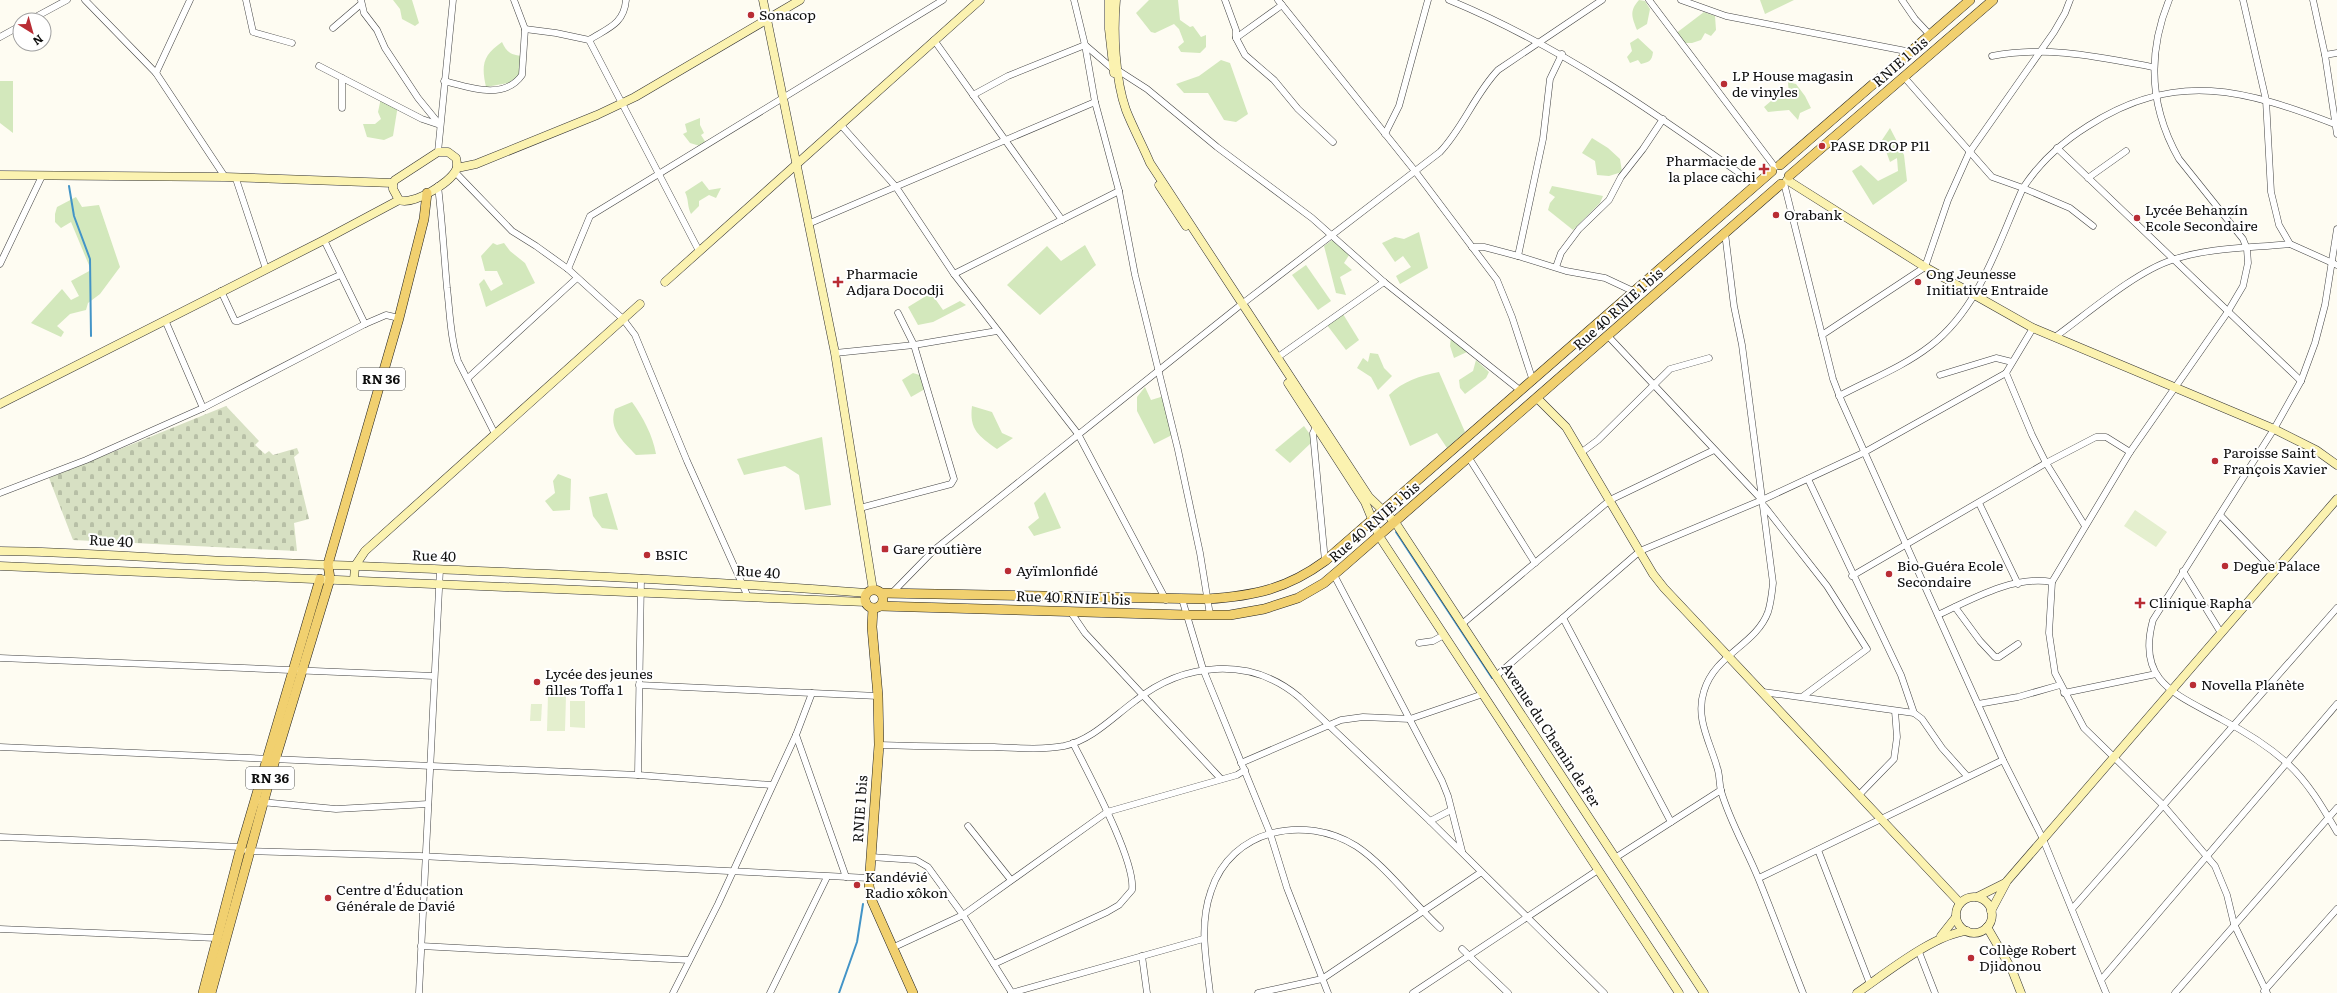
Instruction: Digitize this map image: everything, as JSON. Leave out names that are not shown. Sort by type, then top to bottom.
[{"type":"main road","points":[[763,0],[835,353],[873,599]]},
{"type":"main road","points":[[0,404],[324,240],[399,200],[408,202],[426,193],[438,186],[456,170],[476,164],[622,104],[800,0]]},
{"type":"main road","points":[[665,282],[796,163],[980,0]]},
{"type":"main road","points":[[1109,0],[1109,29],[1116,70],[1127,111],[1150,163],[1316,427],[1367,500]]},
{"type":"main road","points":[[1116,0],[1116,70]]},
{"type":"main road","name":"Rue 40 RNIE 1 bis","points":[[873,599],[893,592],[1166,600],[1207,599],[1252,594],[1284,586],[1325,561],[1970,0]]},
{"type":"main road","name":"RNIE 1 bis","points":[[1785,181],[1993,0]]},
{"type":"main road","points":[[399,200],[393,189],[393,183],[399,176],[438,152],[452,154],[457,162],[456,170]]},
{"type":"main road","points":[[1785,181],[1788,170],[1776,168],[1773,180],[1785,181],[1925,267],[2033,328],[2175,386],[2274,429],[2316,450],[2337,465]]},
{"type":"main road","points":[[0,175],[225,177],[236,179],[393,183]]},
{"type":"main road","name":"Rue 40 RNIE 1 bis","points":[[873,599],[1070,611],[1210,615],[1247,612],[1280,605],[1311,591],[1334,575],[1785,181]]},
{"type":"main road","name":"RN 36","points":[[203,993],[216,938],[260,802],[298,669],[320,579],[328,564],[399,318],[426,211],[426,193]]},
{"type":"main road","points":[[354,580],[355,566],[365,551],[640,304]]},
{"type":"main road","points":[[1240,305],[1278,357],[1367,500],[1372,519],[1379,536],[1679,993]]},
{"type":"main road","points":[[1538,398],[1566,427],[1640,551],[1664,588],[1960,903]]},
{"type":"main road","points":[[1857,993],[1936,941],[1956,932],[1977,932],[1987,927],[1991,919],[1991,911],[2007,881],[2337,499]]},
{"type":"main road","name":"Avenue du Chemin de Fer","points":[[1367,500],[1382,510],[1395,522],[1704,993]]},
{"type":"main road","name":"Rue 40","points":[[0,551],[93,553],[224,561],[328,564],[641,578],[742,584],[873,599]]},
{"type":"main road","name":"RN 36","points":[[298,669],[330,579],[328,564]]},
{"type":"main road","name":"Rue 40","points":[[0,566],[640,591],[748,597],[873,599]]},
{"type":"main road","name":"RNIE 1 bis","points":[[873,599],[872,619],[878,696],[879,745],[869,878],[872,901],[913,993]]},
{"type":"main road","name":"RN 36","points":[[211,993],[244,850]]},
{"type":"main road","points":[[1936,941],[1956,917],[1960,903],[1968,898],[1977,897],[1994,890],[2007,881]]},
{"type":"main road","points":[[1977,897],[1986,902],[1991,911]]},
{"type":"main road","points":[[1956,917],[1960,925],[1967,931]]},
{"type":"main road","points":[[1987,927],[2012,970],[2021,993]]},
{"type":"street","points":[[45,12],[67,0]]},
{"type":"street","points":[[85,0],[156,73],[225,177]]},
{"type":"street","points":[[156,73],[190,0]]},
{"type":"street","points":[[246,0],[253,32],[292,43]]},
{"type":"street","points":[[438,152],[453,0]]},
{"type":"street","points":[[444,81],[483,91],[494,90],[513,83],[522,75],[525,29],[514,0]]},
{"type":"street","points":[[525,29],[556,33],[589,40],[620,20],[625,11],[626,0]]},
{"type":"street","points":[[568,269],[590,216],[783,100],[943,0]]},
{"type":"street","points":[[1074,0],[1085,45],[1095,102],[1119,191],[1135,275],[1178,450],[1210,615]]},
{"type":"street","points":[[1224,0],[1236,30],[1236,38],[1245,54],[1274,80],[1298,109],[1333,142]]},
{"type":"street","points":[[1385,134],[1400,106],[1428,0]]},
{"type":"street","points":[[1449,0],[1488,16],[1562,54],[1663,118],[1756,185]]},
{"type":"street","points":[[893,592],[934,550],[1240,305],[1445,147],[1488,81],[1498,70],[1537,42],[1602,0]]},
{"type":"street","points":[[1649,0],[1776,168]]},
{"type":"street","points":[[1681,0],[1726,16],[1910,52]]},
{"type":"street","points":[[1902,0],[1915,19],[1930,35]]},
{"type":"street","points":[[1822,335],[1925,267],[1948,200],[1969,153],[2060,22],[2070,0]]},
{"type":"street","points":[[2169,0],[2159,31],[2153,67],[2156,95],[2163,123],[2171,146],[2179,159],[2237,229],[2247,248],[2247,275],[2244,286],[2227,313],[2130,452],[2084,526],[2052,582],[2050,640],[2055,673],[2084,728],[2163,806],[2215,866],[2224,888],[2234,924],[2265,992],[2337,909]]},
{"type":"street","points":[[2243,0],[2266,100],[2271,192],[2279,225],[2290,244]]},
{"type":"street","points":[[2313,0],[2325,55],[2337,134]]},
{"type":"street","points":[[333,28],[361,2],[364,14],[377,30],[385,48],[418,98],[440,125]]},
{"type":"street","points":[[1236,38],[1280,2],[1415,170],[1501,288],[1533,381]]},
{"type":"street","points":[[0,37],[12,30]]},
{"type":"street","points":[[589,40],[699,251]]},
{"type":"street","points":[[934,40],[1062,220]]},
{"type":"street","points":[[974,95],[1022,69],[1085,45]]},
{"type":"street","points":[[1085,45],[1116,70],[1147,89],[1217,147],[1331,235],[1384,282],[1521,391]]},
{"type":"street","points":[[1992,56],[2017,51],[2040,50],[2093,56],[2153,67]]},
{"type":"street","points":[[2325,55],[2337,53]]},
{"type":"street","points":[[1518,256],[1542,147],[1549,83],[1562,54]]},
{"type":"street","points":[[320,66],[422,119],[440,125]]},
{"type":"street","points":[[1904,77],[1969,153],[1992,177],[2023,188],[2070,208],[2093,226]]},
{"type":"street","points":[[342,78],[342,108]]},
{"type":"street","points":[[1839,396],[1929,348],[1957,322],[1975,296],[2023,188],[2044,160],[2057,148],[2104,116],[2127,104],[2156,95],[2211,90],[2266,100],[2336,124]]},
{"type":"street","points":[[808,224],[1095,102]]},
{"type":"street","points":[[1556,267],[1561,253],[1579,229],[1609,200],[1621,177],[1643,150],[1663,118]]},
{"type":"street","points":[[840,124],[896,186],[954,274],[1078,434],[1166,600]]},
{"type":"street","points":[[2057,148],[2227,313],[2301,381]]},
{"type":"street","points":[[2088,178],[2126,151]]},
{"type":"street","points":[[456,170],[512,231],[568,269],[623,319],[641,347],[687,461],[748,597]]},
{"type":"street","points":[[0,264],[42,176]]},
{"type":"street","points":[[236,179],[266,269]]},
{"type":"street","points":[[1785,181],[1822,335],[1839,396],[1863,453],[1907,545],[2003,760],[2043,839],[2106,993]]},
{"type":"street","points":[[438,186],[444,234],[450,323],[456,354],[495,434]]},
{"type":"street","points":[[954,274],[1119,191]]},
{"type":"street","points":[[2337,228],[2335,265],[2315,343],[2301,381],[2274,429],[2153,620],[2149,635],[2149,655],[2156,674],[2171,691],[2234,726],[2287,763],[2308,787],[2337,832]]},
{"type":"street","points":[[1725,233],[1773,582],[1768,613],[1760,628],[1728,655],[1707,683],[1702,702],[1704,732],[1717,767],[1721,790],[1731,818],[1759,878],[1803,993]]},
{"type":"street","points":[[324,240],[365,324]]},
{"type":"street","points":[[2055,337],[2141,275],[2173,259],[2205,252],[2290,244],[2335,265]]},
{"type":"street","points":[[1472,247],[1484,247],[1518,256],[1556,267],[1566,272],[1605,278],[1635,292]]},
{"type":"street","points":[[221,291],[235,321],[238,321],[340,275]]},
{"type":"street","points":[[468,378],[577,278]]},
{"type":"street","points":[[1278,357],[1384,282]]},
{"type":"street","points":[[860,508],[954,482],[942,435],[914,345],[898,313]]},
{"type":"street","points":[[0,493],[86,460],[203,408],[365,324],[386,315],[399,318]]},
{"type":"street","points":[[165,320],[203,408]]},
{"type":"street","points":[[1496,676],[1640,551],[1763,503],[1808,478],[1863,453],[2006,373],[2033,328]]},
{"type":"street","points":[[835,353],[914,345],[997,331]]},
{"type":"street","points":[[1608,336],[1763,503],[1827,586],[1867,649],[1802,697]]},
{"type":"street","points":[[1582,452],[1598,440],[1653,384],[1670,369],[1709,358]]},
{"type":"street","points":[[1940,375],[1996,358],[2012,362]]},
{"type":"street","points":[[2006,373],[2032,435],[2046,463],[2084,526]]},
{"type":"street","points":[[1316,427],[1313,433],[1325,561]]},
{"type":"street","points":[[1852,576],[2046,463],[2101,436],[2111,440],[2130,452]]},
{"type":"street","points":[[1462,624],[1610,500],[1714,450]]},
{"type":"street","points":[[1469,458],[1535,563]]},
{"type":"street","points":[[1808,478],[1852,576],[1901,675],[1914,714]]},
{"type":"street","points":[[1979,503],[2018,584]]},
{"type":"street","points":[[2220,515],[2274,571]]},
{"type":"street","points":[[419,993],[440,569]]},
{"type":"street","points":[[2184,571],[2221,633]]},
{"type":"street","points":[[1334,575],[1380,666],[1410,719],[1442,781],[1462,853]]},
{"type":"street","points":[[638,775],[641,578]]},
{"type":"street","points":[[1938,615],[1976,597],[2018,584],[2040,580],[2052,582]]},
{"type":"street","points":[[1182,599],[1203,669],[1270,833],[1289,895],[1328,993]]},
{"type":"street","points":[[1955,607],[1980,641],[1996,657],[1999,657],[2018,644]]},
{"type":"street","points":[[2072,909],[2337,608]]},
{"type":"street","points":[[1070,611],[1085,633],[1143,695],[1201,761],[1221,779]]},
{"type":"street","points":[[1563,618],[1671,822]]},
{"type":"street","points":[[1419,643],[1433,641],[1444,635]]},
{"type":"street","points":[[0,658],[298,669],[434,676]]},
{"type":"street","points":[[879,745],[1036,748],[1064,746],[1096,731],[1143,695],[1162,685],[1203,669],[1243,670],[1268,677],[1289,688],[1329,725],[1430,821],[1604,993]]},
{"type":"street","points":[[2064,692],[2156,674]]},
{"type":"street","points":[[639,685],[878,696]]},
{"type":"street","points":[[1978,704],[2018,697],[2060,685]]},
{"type":"street","points":[[1763,692],[1914,714],[1922,719],[1942,748],[1967,776]]},
{"type":"street","points":[[673,993],[710,922],[771,785],[796,735],[812,693]]},
{"type":"street","points":[[1242,763],[1329,725],[1363,717],[1410,719],[1483,694]]},
{"type":"street","points":[[2101,980],[2337,704]]},
{"type":"street","points":[[1860,795],[1894,759],[1897,737],[1895,711]]},
{"type":"street","points":[[796,735],[846,878]]},
{"type":"street","points":[[994,964],[1107,912],[1127,898],[1132,890],[1131,874],[1107,812],[1073,743]]},
{"type":"street","points":[[0,748],[638,775],[771,785]]},
{"type":"street","points":[[1759,878],[1967,776],[2003,760]]},
{"type":"street","points":[[892,948],[963,915],[1107,812],[1221,779],[1245,770]]},
{"type":"street","points":[[1615,858],[1721,790]]},
{"type":"street","points":[[260,802],[336,809],[428,804]]},
{"type":"street","points":[[2175,993],[2337,808]]},
{"type":"street","points":[[1430,821],[1451,810]]},
{"type":"street","points":[[968,826],[1011,880]]},
{"type":"street","points":[[1210,993],[1203,939],[1206,910],[1215,882],[1228,862],[1238,852],[1258,838],[1270,833],[1299,828],[1316,830],[1344,839],[1371,857],[1440,928]]},
{"type":"street","points":[[0,837],[244,850],[869,878]]},
{"type":"street","points":[[1818,850],[1870,984]]},
{"type":"street","points":[[871,857],[922,862],[928,867],[963,915],[1012,993],[1203,939]]},
{"type":"street","points":[[1413,993],[1598,870]]},
{"type":"street","points":[[1262,993],[1322,979],[1480,872]]},
{"type":"street","points":[[770,993],[827,877]]},
{"type":"street","points":[[0,929],[216,938]]},
{"type":"street","points":[[421,946],[689,960]]},
{"type":"street","points":[[1462,949],[1508,993]]},
{"type":"street","points":[[1919,952],[1935,993]]},
{"type":"street","points":[[1142,956],[1147,993]]},
{"type":"green space","points":[[393,0],[412,0],[419,23],[415,26],[402,19],[400,9]]},
{"type":"green space","points":[[1149,0],[1178,0],[1180,20],[1190,27],[1193,26],[1201,37],[1206,35],[1206,47],[1200,53],[1181,52],[1178,47],[1184,42],[1179,29],[1174,24],[1155,33],[1151,32],[1136,13]]},
{"type":"green space","points":[[1639,0],[1645,1],[1650,9],[1647,24],[1637,30],[1632,14]]},
{"type":"green space","points":[[1760,0],[1794,0],[1765,14]]},
{"type":"green space","points":[[1704,12],[1715,16],[1716,30],[1711,36],[1705,33],[1701,40],[1692,43],[1681,43],[1675,34]]},
{"type":"green space","points":[[1638,38],[1653,52],[1652,57],[1648,62],[1641,64],[1638,60],[1630,63],[1627,57],[1632,51],[1630,43]]},
{"type":"green space","points":[[502,42],[510,53],[523,56],[522,75],[508,83],[486,87],[484,79],[485,61],[491,51]]},
{"type":"green space","points":[[1221,60],[1230,63],[1248,114],[1236,122],[1224,120],[1208,93],[1184,93],[1176,84],[1199,76]]},
{"type":"green space","points":[[0,81],[13,81],[13,133],[0,123]]},
{"type":"green space","points":[[1788,82],[1796,84],[1805,96],[1811,108],[1800,113],[1798,120],[1789,110],[1768,112],[1764,107],[1778,95],[1782,98],[1789,95]]},
{"type":"green space","points":[[381,98],[398,105],[393,136],[384,140],[367,137],[363,124],[375,124],[381,119],[378,112]]},
{"type":"green space","points":[[700,118],[700,125],[704,133],[701,135],[706,143],[700,146],[690,143],[683,134],[687,132],[685,124]]},
{"type":"green space","points":[[1890,128],[1904,155],[1907,181],[1873,205],[1852,171],[1861,165],[1878,181],[1898,171],[1897,158],[1890,162],[1882,140]]},
{"type":"green space","points":[[1592,138],[1608,148],[1620,159],[1622,172],[1609,176],[1597,175],[1595,161],[1582,153]]},
{"type":"green space","points":[[702,181],[709,190],[721,188],[716,198],[709,195],[699,201],[699,206],[691,214],[685,192]]},
{"type":"green space","points":[[1552,186],[1603,196],[1600,203],[1573,230],[1548,210],[1550,203],[1555,197],[1549,193]]},
{"type":"green space","points":[[76,197],[82,207],[99,205],[120,267],[100,294],[88,303],[86,310],[70,314],[57,326],[64,332],[61,337],[31,323],[62,289],[71,300],[79,296],[71,281],[91,270],[71,222],[61,228],[55,222],[57,207]]},
{"type":"green space","points":[[1419,232],[1428,268],[1400,284],[1396,276],[1411,267],[1403,256],[1395,262],[1382,243],[1395,237],[1404,239]]},
{"type":"green space","points":[[1335,238],[1351,252],[1344,263],[1352,270],[1340,277],[1346,295],[1336,293],[1324,246]]},
{"type":"green space","points":[[493,243],[497,245],[504,243],[510,251],[525,263],[535,283],[486,307],[479,284],[484,279],[491,291],[503,284],[497,271],[485,271],[481,256]]},
{"type":"green space","points":[[1085,245],[1096,265],[1040,315],[1007,285],[1047,246],[1061,261]]},
{"type":"green space","points":[[1306,265],[1331,301],[1318,310],[1292,275]]},
{"type":"green space","points":[[931,293],[943,310],[960,301],[966,305],[933,322],[918,325],[908,307]]},
{"type":"green space","points":[[1343,314],[1359,340],[1346,350],[1327,325]]},
{"type":"green space","points":[[1451,337],[1467,352],[1454,358],[1450,346]]},
{"type":"green space","points":[[1370,353],[1378,354],[1384,368],[1392,376],[1378,390],[1371,377],[1357,368],[1363,358],[1368,362]]},
{"type":"green space","points":[[1476,360],[1489,372],[1486,378],[1465,394],[1460,388],[1459,380],[1473,371]]},
{"type":"green space","points":[[1439,372],[1465,432],[1447,448],[1437,433],[1410,446],[1389,395],[1400,386],[1412,380]]},
{"type":"green space","points":[[913,373],[923,376],[925,389],[911,397],[902,380]]},
{"type":"green space","points":[[1145,387],[1151,400],[1164,396],[1174,434],[1154,444],[1137,411],[1137,397]]},
{"type":"green space","points":[[632,402],[653,440],[656,454],[636,455],[622,440],[615,429],[613,416],[615,409]]},
{"type":"green space","points":[[226,406],[259,441],[255,445],[265,454],[269,451],[273,455],[297,448],[299,453],[294,457],[309,519],[294,523],[297,551],[73,540],[49,478]]},
{"type":"green space","points":[[972,406],[992,412],[1002,433],[1013,438],[997,449],[985,440],[980,436],[974,427],[971,414]]},
{"type":"green space","points":[[1304,426],[1314,440],[1290,463],[1275,450]]},
{"type":"green space","points":[[822,437],[831,505],[805,510],[799,475],[785,466],[744,475],[737,459]]},
{"type":"green space","points":[[558,474],[571,479],[570,510],[553,511],[545,501],[555,493],[553,481]]},
{"type":"green space","points":[[1045,492],[1061,528],[1034,536],[1028,527],[1039,518],[1034,503]]},
{"type":"green space","points":[[607,493],[618,530],[602,528],[593,516],[589,497]]},
{"type":"green space","points":[[2135,510],[2167,532],[2156,547],[2124,526]]},
{"type":"green space","points":[[548,695],[566,696],[565,731],[547,731]]},
{"type":"green space","points":[[570,701],[585,701],[585,728],[570,727]]},
{"type":"green space","points":[[531,704],[542,704],[541,721],[530,721]]},
{"type":"waterway","points":[[69,186],[74,216],[90,259],[91,336]]},
{"type":"waterway","points":[[1396,532],[1492,678]]},
{"type":"waterway","points":[[839,993],[857,942],[863,904]]},
{"type":"place","name":"Sonacop","points":[[751,15]]},
{"type":"place","name":"LP House magasin de vinyles","points":[[1724,84]]},
{"type":"place","name":"PASE DROP P11","points":[[1822,146]]},
{"type":"place","name":"Pharmacie de la place cachi","points":[[1764,169]]},
{"type":"place","name":"Orabank","points":[[1776,215]]},
{"type":"place","name":"Lycée Behanzín Ecole Secondaire","points":[[2137,218]]},
{"type":"place","name":"Pharmacie Adjara Docodji","points":[[838,282]]},
{"type":"place","name":"Ong Jeunesse Initiative Entraide","points":[[1918,282]]},
{"type":"place","name":"Paroisse Saint François Xavier","points":[[2215,461]]},
{"type":"place","name":"Gare routière","points":[[885,549]]},
{"type":"place","name":"BSIC","points":[[647,555]]},
{"type":"place","name":"Degue Palace","points":[[2225,566]]},
{"type":"place","name":"Ayïmlonfidé","points":[[1008,571]]},
{"type":"place","name":"Bio-Guéra Ecole Secondaire","points":[[1889,574]]},
{"type":"place","name":"Clinique Rapha","points":[[2140,603]]},
{"type":"place","name":"Lycée des jeunes filles Toffa 1","points":[[537,682]]},
{"type":"place","name":"Novella Planète","points":[[2193,685]]},
{"type":"place","name":"Kandévié Radio xôkon","points":[[857,885]]},
{"type":"place","name":"Centre d'Éducation Générale de Davié","points":[[328,898]]},
{"type":"place","name":"Collège Robert Djidonou","points":[[1971,958]]}]
